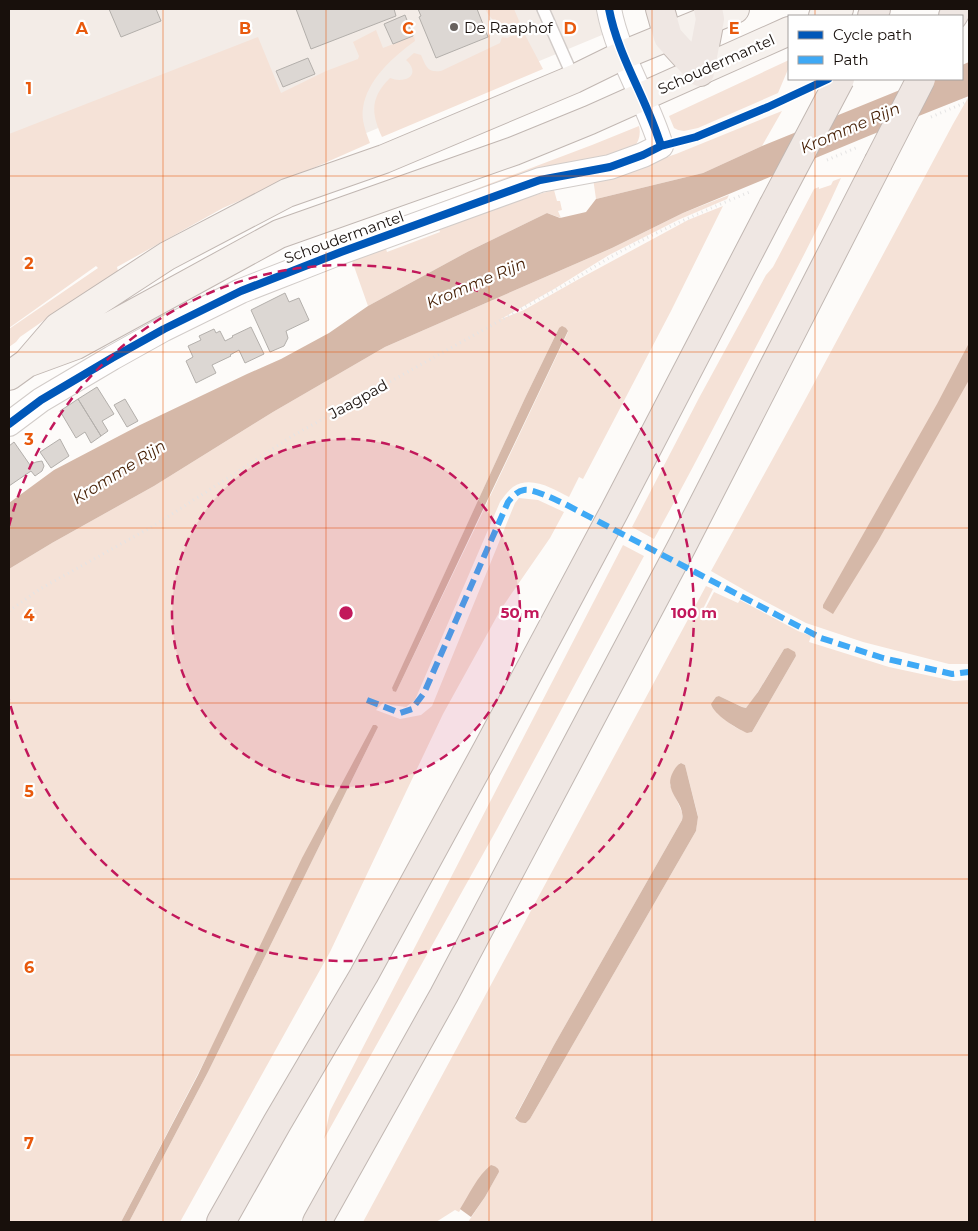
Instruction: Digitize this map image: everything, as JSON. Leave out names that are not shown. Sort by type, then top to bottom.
[{"type":"highway","points":[[660,9],[668,37],[700,72]]},
{"type":"highway","points":[[700,72],[709,14]]},
{"type":"highway","points":[[221,1222],[364,975],[493,739],[839,80]]},
{"type":"highway","points":[[317,1222],[444,995],[682,546],[920,80]]},
{"type":"main road","name":"Schoudermantel","points":[[18,370],[58,327],[167,256],[287,193],[384,159],[574,79],[624,55],[668,37],[709,14],[735,9]]},
{"type":"main road","points":[[825,15],[840,9]]},
{"type":"main road","name":"Schoudermantel","points":[[18,370],[76,345],[279,234],[514,151],[590,120],[788,32]]},
{"type":"street","points":[[609,9],[619,47],[642,96]]},
{"type":"street","name":"Schoudermantel","points":[[9,424],[40,400],[112,358],[164,329],[241,291],[341,252],[540,180],[610,167],[662,146],[656,126],[642,96]]},
{"type":"lane","points":[[543,9],[574,79]]},
{"type":"path","points":[[835,157],[848,151]]},
{"type":"shaded area","points":[[9,9],[596,9],[602,35],[335,146],[9,263]]},
{"type":"shaded area","points":[[485,9],[514,9],[520,23],[512,30],[502,31]]},
{"type":"shaded area","points":[[376,30],[383,48],[414,36],[415,41],[382,70],[365,98],[363,108],[364,126],[370,143],[223,208],[117,267],[118,271],[20,337],[9,347],[9,329],[98,268],[96,266],[9,328],[9,134],[258,37],[281,93],[326,71],[358,59],[359,56],[353,42]]},
{"type":"shaded area","points":[[523,31],[543,69],[382,137],[374,113],[376,99],[383,85],[390,78],[401,80],[410,77],[412,74],[411,65],[406,60],[414,53],[421,55],[430,70],[441,71],[500,43],[502,37],[507,38]]},
{"type":"shaded area","points":[[788,60],[788,69],[778,93],[698,128],[684,131],[674,128],[669,116]]},
{"type":"shaded area","points":[[969,96],[969,664],[949,664],[863,642],[806,623],[711,571]]},
{"type":"shaded area","points":[[782,111],[762,146],[703,173],[596,199],[593,178],[634,168],[676,154]]},
{"type":"shaded area","points":[[639,126],[639,137],[634,148],[159,322],[157,319],[227,285],[291,259]]},
{"type":"shaded area","points":[[841,178],[791,280],[654,539],[632,527],[699,398],[766,275],[773,267],[814,189],[831,185],[833,181]]},
{"type":"shaded area","points":[[554,190],[557,201],[560,201],[562,210],[558,211],[561,218],[547,213],[469,251],[368,306],[350,255],[385,246],[387,252],[440,232],[439,229],[513,201]]},
{"type":"shaded area","points":[[729,195],[727,199],[678,220],[609,255],[501,319],[524,310],[688,220],[723,206],[671,311],[583,479],[579,477],[569,497],[542,484],[527,482],[513,487],[508,492],[500,502],[415,700],[406,707],[384,702],[376,710],[400,719],[421,715],[432,706],[515,503],[519,498],[538,500],[564,512],[550,538],[501,609],[443,714],[330,952],[180,1222],[129,1222],[208,1072],[378,727],[121,1222],[9,1222],[9,569],[154,486],[273,412],[385,347],[612,248],[683,213]],"holes":[[[559,328],[566,328],[568,332],[396,692],[392,689],[525,398]]]},
{"type":"shaded area","points":[[623,545],[644,556],[497,829],[324,1139],[330,1111]]},
{"type":"shaded area","points":[[706,586],[713,589],[703,609],[704,611],[714,592],[738,603],[740,600],[811,636],[809,642],[889,667],[954,681],[969,680],[969,1222],[468,1222],[499,1172],[487,1169],[459,1212],[455,1210],[436,1222],[363,1222]],"holes":[[[784,649],[796,656],[752,732],[738,729],[717,713],[719,696],[742,707],[746,708],[750,705]],[[681,763],[685,765],[698,816],[696,831],[530,1119],[526,1123],[517,1121],[515,1117],[554,1045],[682,820],[682,812],[670,785]]]},
{"type":"water","name":"Kromme Rijn","points":[[969,62],[969,96],[683,213],[612,248],[385,347],[273,412],[154,486],[9,569],[9,503],[54,470],[140,425],[281,359],[329,333],[368,306],[469,251],[547,213],[560,218],[586,212],[596,199],[703,173],[762,146],[925,80],[963,80],[963,65]]},
{"type":"water","points":[[562,326],[568,331],[397,690],[396,692],[393,691],[392,688],[525,398],[559,328]]},
{"type":"water","points":[[969,343],[969,380],[878,541],[833,614],[823,608],[823,605],[937,404]]},
{"type":"water","points":[[788,648],[795,652],[796,656],[752,732],[747,733],[737,728],[716,712],[711,704],[719,696],[746,708],[784,649]]},
{"type":"water","points":[[373,725],[378,727],[208,1072],[129,1222],[121,1222],[198,1075],[302,858]]},
{"type":"water","points":[[681,763],[685,765],[698,817],[696,831],[530,1119],[526,1123],[520,1122],[515,1118],[554,1045],[682,820],[681,808],[670,785],[673,772]]},
{"type":"water","points":[[491,1165],[496,1167],[499,1172],[471,1217],[460,1209],[477,1180]]},
{"type":"building","points":[[109,9],[156,9],[161,21],[121,37]]},
{"type":"building","points":[[296,9],[394,9],[396,16],[311,49]]},
{"type":"building","name":"De Raaphof","points":[[418,9],[477,9],[488,37],[436,58],[419,17],[421,16]]},
{"type":"building","points":[[405,15],[413,36],[393,44],[384,24]]},
{"type":"building","points":[[308,58],[315,74],[283,87],[276,71]]},
{"type":"building","points":[[285,293],[289,302],[299,298],[309,320],[286,331],[288,338],[284,346],[270,352],[251,310]]},
{"type":"building","points":[[251,327],[264,354],[245,363],[239,350],[212,365],[216,373],[196,383],[186,361],[193,357],[188,346],[201,340],[199,336],[214,329],[216,333],[220,331],[225,341]]},
{"type":"building","points":[[97,387],[114,414],[102,421],[108,431],[101,436],[78,399]]},
{"type":"building","points":[[78,399],[101,436],[91,443],[85,432],[76,438],[60,411]]},
{"type":"building","points":[[125,399],[138,421],[127,427],[114,405]]},
{"type":"building","points":[[60,439],[69,456],[51,468],[40,452]]},
{"type":"building","points":[[14,442],[30,465],[42,461],[44,466],[42,471],[35,476],[31,471],[9,486],[9,446]]},
{"type":"marked path","points":[[367,700],[400,713],[412,709],[424,693],[508,502],[513,496],[524,490],[538,492],[565,504],[821,638],[883,658],[952,674],[969,672]]},
{"type":"cycle path","points":[[609,9],[619,44],[661,146]]},
{"type":"cycle path","points":[[9,424],[41,400],[112,358],[164,329],[241,291],[341,252],[540,180],[610,167],[661,146],[696,137],[826,80]]},
{"type":"place","name":"De Raaphof","points":[[454,27]]}]
